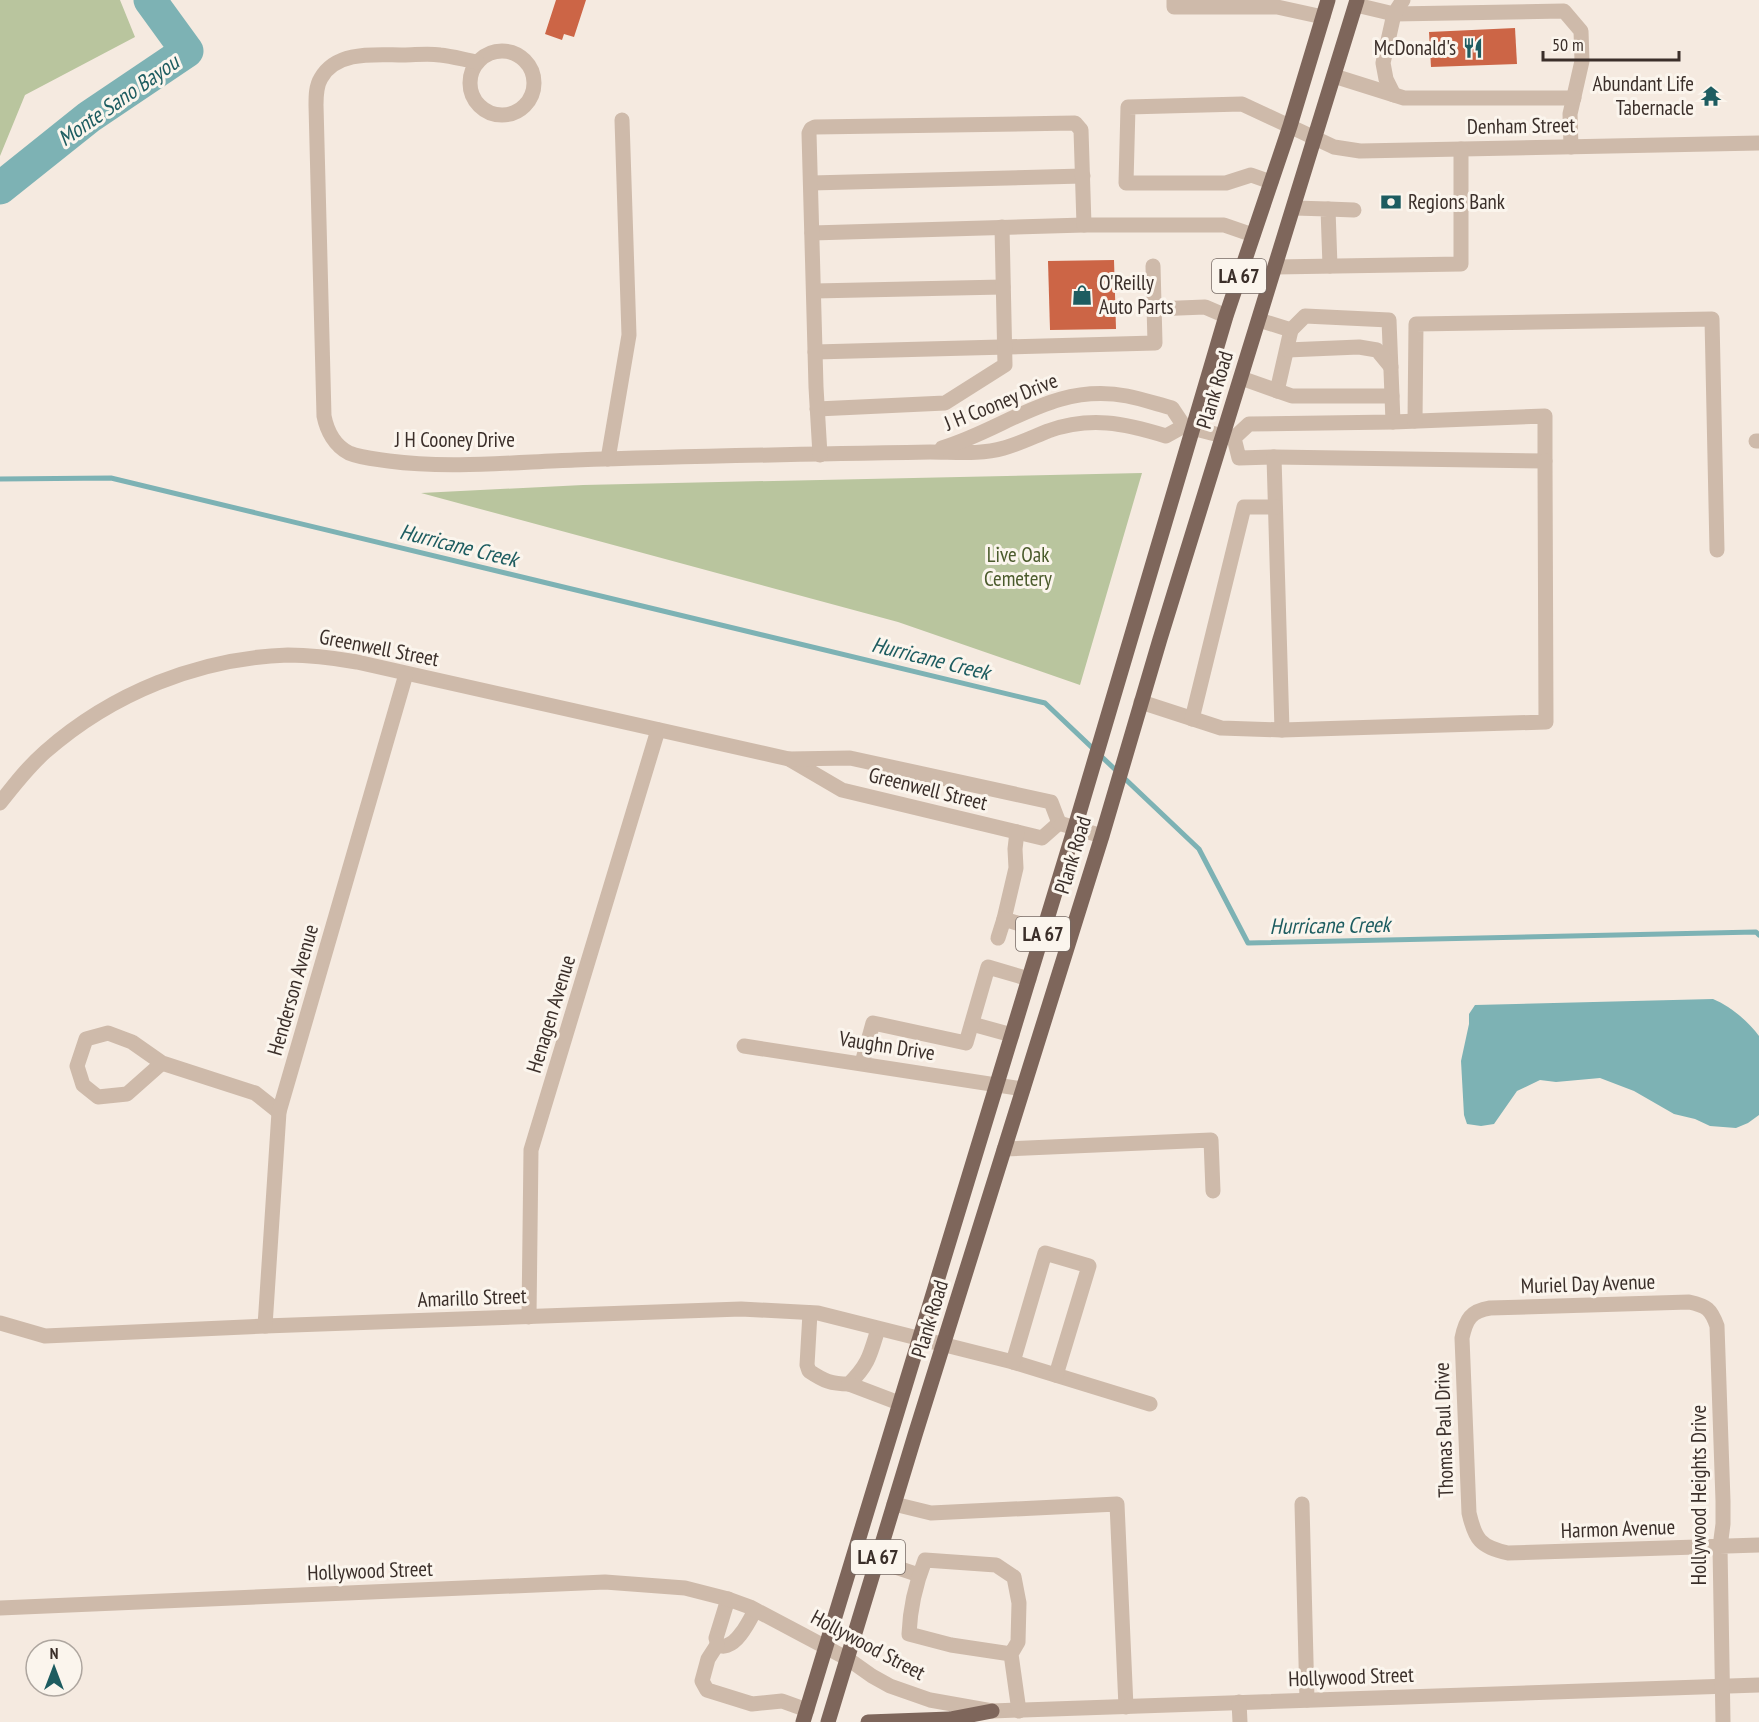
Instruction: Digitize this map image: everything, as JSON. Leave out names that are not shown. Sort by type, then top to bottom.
[{"type":"main road","name":"Plank Road","points":[[805,1716],[1075,828],[1188,427],[1290,126],[1328,0]]},
{"type":"main road","name":"Plank Road","points":[[828,1722],[1102,836],[1141,702],[1229,437],[1241,378],[1356,3]]},
{"type":"main road","points":[[868,1722],[950,1719],[992,1711]]},
{"type":"street","points":[[1174,0],[1174,8],[1277,8],[1323,17]]},
{"type":"street","points":[[1394,95],[1386,79],[1383,63],[1394,14],[1403,0]]},
{"type":"street","points":[[1356,3],[1394,14],[1566,6],[1581,31],[1582,61],[1570,114],[1571,147]]},
{"type":"street","points":[[505,50],[525,59],[535,77],[535,88],[525,106],[505,115],[484,110],[471,93],[471,72],[477,62],[494,51],[505,50]]},
{"type":"street","name":"J H Cooney Drive","points":[[477,62],[439,55],[350,57],[338,61],[329,68],[321,77],[317,88],[324,416],[326,425],[336,442],[349,452],[404,463],[432,464],[974,452],[1005,448],[1065,426],[1090,423],[1120,423],[1166,436],[1188,427],[1229,437]]},
{"type":"street","points":[[1334,76],[1404,98],[1574,98]]},
{"type":"street","name":"Denham Street","points":[[1271,182],[1251,175],[1226,183],[1126,183],[1128,107],[1242,104],[1334,147],[1360,151],[1759,142]]},
{"type":"street","points":[[608,459],[629,335],[622,120]]},
{"type":"street","points":[[820,455],[815,352],[811,129],[815,127],[1075,123],[1082,130],[1084,225]]},
{"type":"street","points":[[1275,267],[1461,264],[1461,149]]},
{"type":"street","points":[[811,183],[1083,176]]},
{"type":"street","points":[[1294,208],[1354,210]]},
{"type":"street","points":[[1328,209],[1330,266]]},
{"type":"street","points":[[812,233],[1084,225],[1224,225],[1253,235]]},
{"type":"street","points":[[817,409],[945,403],[1005,365],[1002,227]]},
{"type":"street","points":[[815,352],[1155,343],[1153,266]]},
{"type":"street","points":[[814,291],[1003,287]]},
{"type":"street","points":[[1154,309],[1204,307],[1226,316]]},
{"type":"street","points":[[1277,391],[1291,330],[1305,316],[1389,320],[1393,422]]},
{"type":"street","points":[[1415,421],[1416,324],[1712,319],[1717,550]]},
{"type":"street","points":[[1259,320],[1291,330]]},
{"type":"street","points":[[1287,350],[1359,347],[1377,350],[1391,367]]},
{"type":"street","points":[[1241,378],[1292,396],[1392,396]]},
{"type":"street","name":"J H Cooney Drive","points":[[930,452],[966,440],[1041,404],[1083,395],[1127,396],[1172,408],[1188,427]]},
{"type":"street","points":[[1141,702],[1221,728],[1282,730],[1546,722],[1545,416],[1393,422],[1249,424],[1229,437],[1239,458],[1545,461]]},
{"type":"street","points":[[1274,457],[1282,730]]},
{"type":"street","points":[[1192,719],[1244,507],[1275,507]]},
{"type":"street","name":"Greenwell Street","points":[[0,803],[33,764],[76,727],[113,703],[165,679],[221,664],[289,655],[330,658],[789,759],[850,758],[1051,802],[1059,823],[1042,838],[842,790],[789,759]]},
{"type":"street","name":"Henderson Avenue","points":[[265,1326],[279,1112],[406,674]]},
{"type":"street","name":"Henagen Avenue","points":[[529,1317],[531,1150],[658,730]]},
{"type":"street","points":[[1059,823],[1102,836]]},
{"type":"street","points":[[998,938],[1016,868],[1017,832]]},
{"type":"street","points":[[1004,919],[1043,931]]},
{"type":"street","points":[[862,1063],[873,1023],[966,1043],[988,967],[1029,979]]},
{"type":"street","points":[[972,1024],[1012,1035]]},
{"type":"street","points":[[162,1063],[127,1094],[98,1097],[83,1085],[77,1066],[86,1039],[108,1034],[132,1042],[162,1063],[255,1093],[279,1112]]},
{"type":"street","name":"Vaughn Drive","points":[[744,1046],[1023,1089]]},
{"type":"street","points":[[1004,1149],[1210,1140],[1213,1191]]},
{"type":"street","points":[[1013,1362],[1045,1253],[1089,1266],[1056,1375]]},
{"type":"street","name":"Muriel Day Avenue","points":[[1472,1315],[1480,1309],[1490,1308],[1689,1302],[1707,1307]]},
{"type":"street","name":"Hollywood Heights Drive","points":[[1707,1307],[1714,1315],[1717,1326],[1723,1502],[1720,1547],[1724,1722]]},
{"type":"street","name":"Amarillo Street","points":[[0,1323],[45,1336],[741,1309],[818,1313],[1013,1362],[1150,1404]]},
{"type":"street","points":[[810,1313],[807,1365],[809,1371],[834,1384],[849,1384],[899,1403]]},
{"type":"street","name":"Thomas Paul Drive","points":[[1472,1315],[1464,1325],[1462,1338],[1469,1513],[1473,1530],[1480,1543]]},
{"type":"street","points":[[849,1384],[867,1363],[878,1329]]},
{"type":"street","points":[[894,1504],[931,1513],[1117,1504],[1126,1707]]},
{"type":"street","points":[[1302,1504],[1307,1700]]},
{"type":"street","name":"Harmon Avenue","points":[[1480,1543],[1494,1550],[1508,1553],[1759,1545]]},
{"type":"street","points":[[1011,1654],[951,1645],[909,1634],[919,1575],[925,1560],[996,1565],[1014,1577],[1019,1603],[1018,1642],[1011,1654],[1018,1711]]},
{"type":"street","points":[[877,1561],[919,1575]]},
{"type":"street","name":"Hollywood Street","points":[[0,1608],[605,1582],[685,1588],[728,1599],[755,1610],[848,1659],[872,1676],[912,1695],[951,1705],[1053,1716],[1126,1707],[1239,1702],[1759,1685]]},
{"type":"street","points":[[728,1599],[716,1638],[717,1645],[708,1659],[702,1681],[707,1690],[752,1704],[782,1701],[805,1716]]},
{"type":"street","points":[[717,1645],[722,1647],[740,1637],[755,1610]]},
{"type":"street","points":[[1239,1702],[1240,1722]]},
{"type":"green space","points":[[0,0],[120,0],[135,37],[25,95],[0,156]]},
{"type":"green space","name":"Live Oak Cemetery","points":[[1142,473],[1080,685],[898,622],[421,493],[583,485]]},
{"type":"water","points":[[1713,999],[1738,1014],[1759,1036],[1759,1115],[1748,1123],[1736,1128],[1710,1126],[1695,1119],[1674,1114],[1634,1091],[1600,1078],[1556,1082],[1540,1080],[1517,1091],[1494,1124],[1481,1126],[1467,1124],[1464,1115],[1461,1061],[1469,1014],[1475,1005]]},
{"type":"building","points":[[556,0],[586,0],[574,37],[564,34],[562,40],[545,34]]},
{"type":"building","name":"McDonald's","points":[[1515,28],[1517,64],[1431,67],[1429,32]]},
{"type":"building","name":"O'Reilly Auto Parts","points":[[1114,260],[1116,329],[1050,330],[1048,261]]},
{"type":"waterway","name":"Monte Sano Bayou","points":[[0,188],[89,117],[187,51],[150,0]]},
{"type":"waterway","name":"Hurricane Creek","points":[[0,479],[111,478],[1045,703],[1199,849],[1248,943],[1756,932],[1759,935]]},
{"type":"place","name":"McDonald's","points":[[1473,48]]},
{"type":"place","name":"Abundant Life Tabernacle","points":[[1711,96]]},
{"type":"place","name":"Regions Bank","points":[[1391,202]]},
{"type":"place","name":"O'Reilly Auto Parts","points":[[1082,295]]}]
